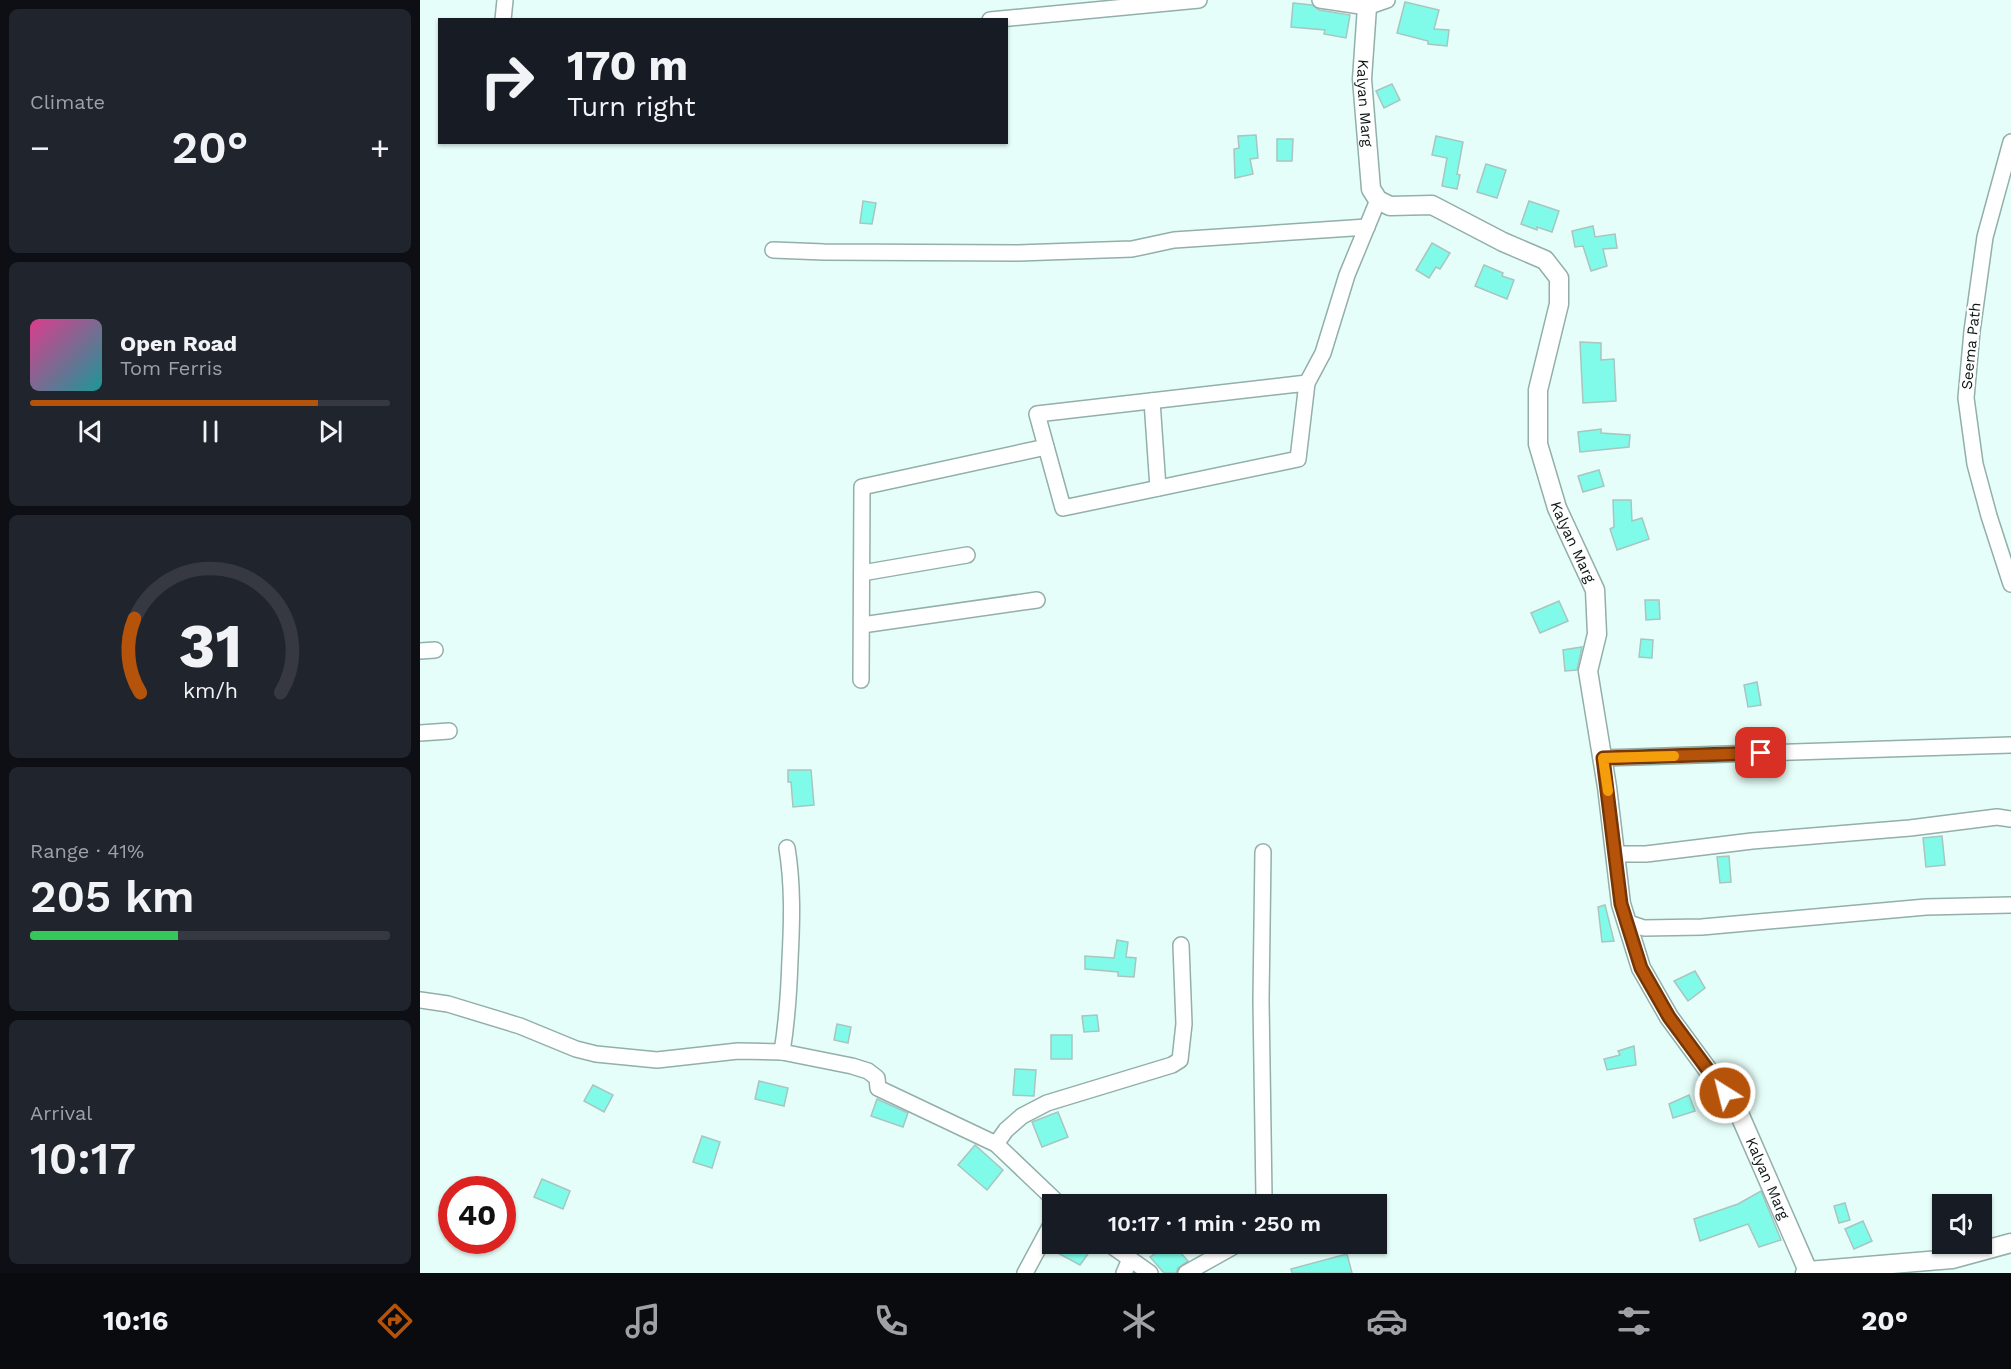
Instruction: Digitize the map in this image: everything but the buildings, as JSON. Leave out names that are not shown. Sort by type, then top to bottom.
[{"type":"street","points":[[503,18],[505,0]]},
{"type":"street","points":[[1008,18],[1199,0]]},
{"type":"street","points":[[1320,0],[1369,4],[1387,0]]},
{"type":"street","name":"Kalyan Marg","points":[[1369,4],[1362,79],[1371,189],[1378,200],[1390,206],[1432,205],[1503,242],[1545,260],[1558,278],[1559,304],[1538,390],[1538,444],[1557,508],[1595,590],[1597,634],[1588,671],[1603,758],[1621,904],[1641,968],[1669,1017],[1738,1111],[1807,1272]]},
{"type":"street","name":"Seema Path","points":[[2011,142],[1984,237],[1966,398],[1975,464],[2011,584]]},
{"type":"street","points":[[1307,383],[1037,414],[1063,508],[1298,459],[1307,383],[1323,352],[1347,275],[1378,200]]},
{"type":"street","points":[[773,249],[824,252],[1018,253],[1132,249],[1174,240],[1367,227]]},
{"type":"street","points":[[1152,401],[1158,488]]},
{"type":"street","points":[[861,680],[862,487],[1046,447]]},
{"type":"street","points":[[862,573],[967,555]]},
{"type":"street","points":[[861,625],[1038,600]]},
{"type":"street","points":[[420,733],[449,731]]},
{"type":"street","points":[[1603,758],[2011,745]]},
{"type":"street","points":[[1615,854],[1646,854],[1752,841],[1910,828],[1997,817],[2011,819]]},
{"type":"street","points":[[782,1052],[788,1019],[792,921],[791,872],[787,848]]},
{"type":"street","points":[[1263,852],[1264,1194]]},
{"type":"street","points":[[1626,922],[1644,928],[1702,927],[1926,907],[2011,905]]},
{"type":"street","points":[[996,1144],[1006,1130],[1022,1116],[1047,1103],[1172,1065],[1180,1060],[1184,1024],[1181,945]]},
{"type":"street","points":[[420,1000],[448,1004],[520,1026],[576,1049],[596,1054],[657,1060],[738,1051],[782,1052],[868,1071],[876,1078],[878,1088],[996,1144],[1048,1194]]},
{"type":"street","points":[[1025,1273],[1042,1241]]},
{"type":"street","points":[[1807,1272],[1840,1271],[1952,1259],[2011,1242]]},
{"type":"street","points":[[1117,1254],[1127,1266],[1150,1273]]},
{"type":"street","points":[[1186,1273],[1220,1254]]},
{"type":"slow traffic","points":[[1608,791],[1603,758],[1674,756]]},
{"type":"route","points":[[1725,1093],[1669,1017],[1641,968],[1621,904],[1603,758],[1761,753]]}]
